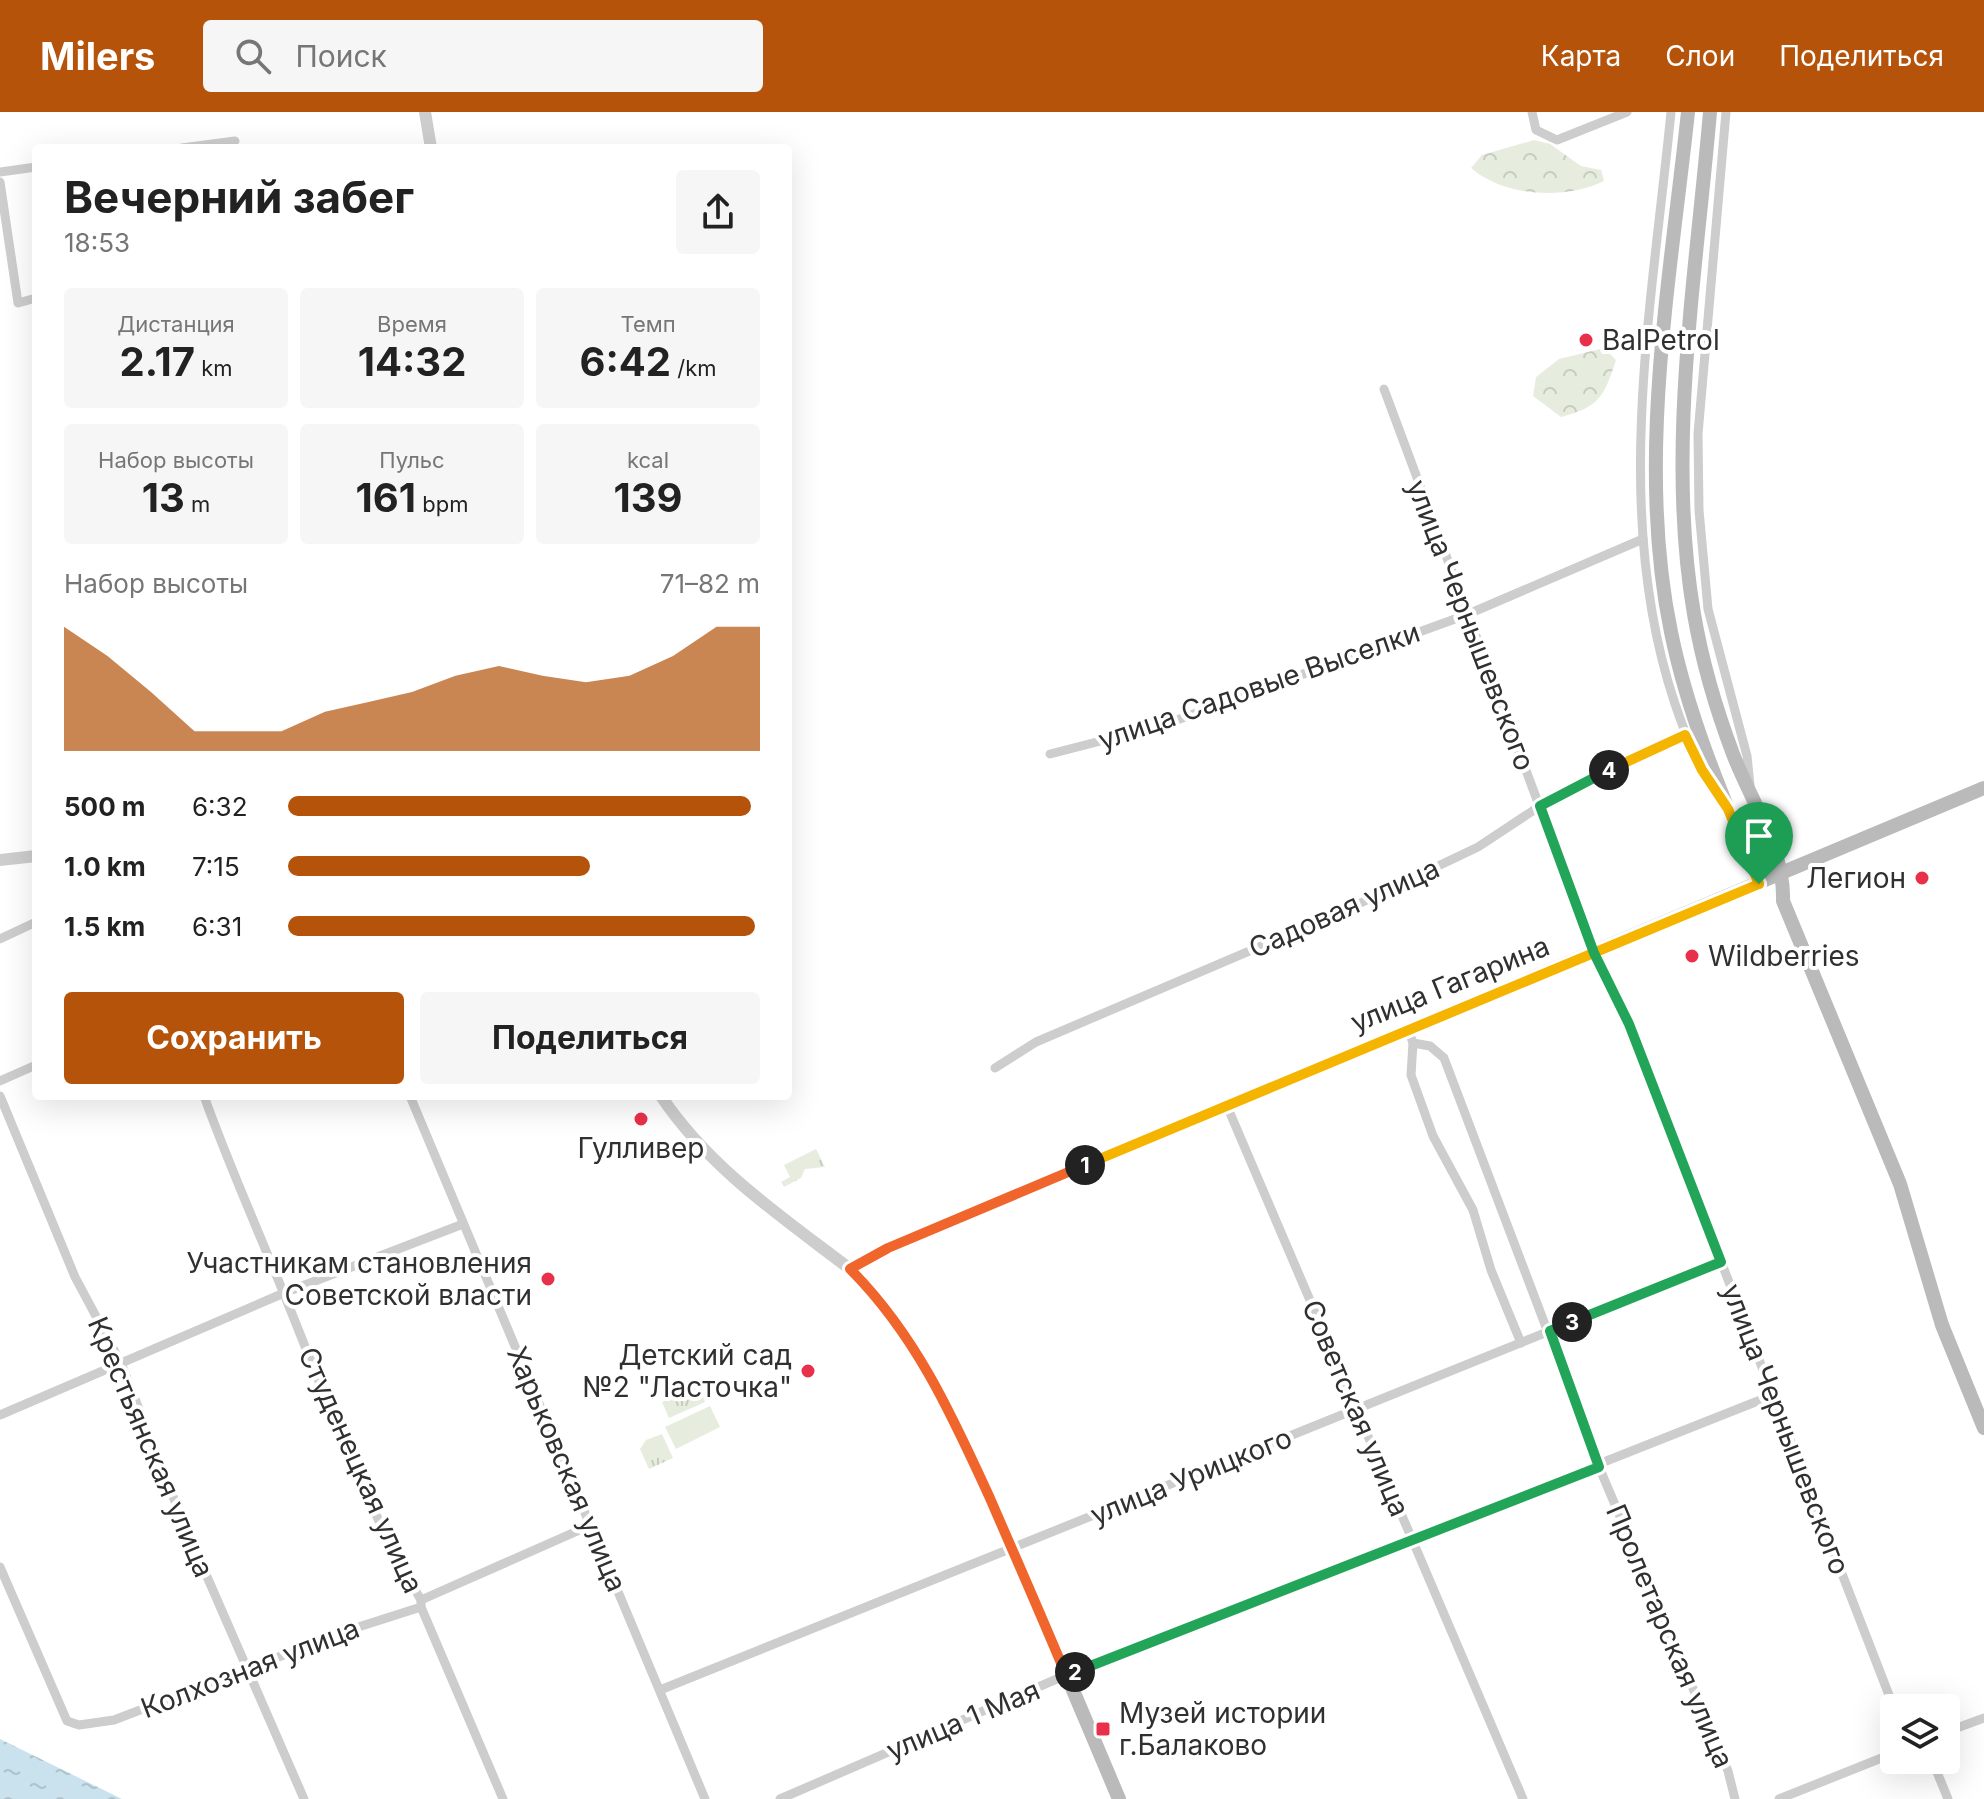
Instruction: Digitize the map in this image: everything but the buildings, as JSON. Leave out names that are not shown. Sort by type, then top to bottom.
[{"type":"main road","points":[[1688,112],[1665,332],[1655,466],[1656,518],[1671,632],[1684,687],[1759,884],[1783,901]]},
{"type":"main road","points":[[1710,112],[1682,452],[1686,560],[1704,659],[1751,800],[1784,874],[1783,901],[1900,1184],[1942,1325],[1984,1428]]},
{"type":"main road","name":"улица Гагарина","points":[[850,1269],[888,1248],[1227,1106],[1410,1036],[1594,953],[1984,788]]},
{"type":"main road","points":[[850,1269],[889,1311],[927,1367],[959,1429],[1119,1799]]},
{"type":"street","points":[[425,112],[430,144]]},
{"type":"street","points":[[1532,112],[1536,130],[1557,140],[1627,112]]},
{"type":"street","points":[[1671,112],[1642,432],[1640,495],[1643,539],[1653,619],[1666,678],[1685,735],[1702,770],[1728,809]]},
{"type":"street","points":[[1726,112],[1698,434],[1699,510],[1708,609],[1747,756],[1751,800]]},
{"type":"street","points":[[212,144],[235,141]]},
{"type":"street","points":[[0,172],[32,168]]},
{"type":"street","points":[[0,182],[18,303],[32,299]]},
{"type":"street","name":"улица Чернышевского","points":[[1384,389],[1594,953],[1629,1024],[1889,1694]]},
{"type":"street","name":"улица Садовые Выселки","points":[[1050,754],[1163,725],[1466,615],[1643,539]]},
{"type":"street","name":"Садовая улица","points":[[995,1068],[1036,1042],[1350,908],[1478,847],[1540,806],[1651,748],[1685,735]]},
{"type":"street","points":[[0,860],[32,856]]},
{"type":"street","points":[[0,939],[32,924]]},
{"type":"street","points":[[1410,1036],[1411,1075],[1433,1136],[1473,1210],[1491,1270],[1521,1343]]},
{"type":"street","name":"Пролетарская улица","points":[[1410,1036],[1430,1046],[1444,1058],[1599,1467],[1728,1771],[1735,1799]]},
{"type":"street","points":[[0,1081],[32,1067]]},
{"type":"street","name":"Крестьянская улица","points":[[0,1096],[75,1277],[121,1363],[181,1517],[304,1799]]},
{"type":"street","name":"Студенецкая улица","points":[[205,1100],[236,1185],[391,1550],[421,1603],[503,1799]]},
{"type":"street","name":"Харьковская улица","points":[[412,1100],[705,1799]]},
{"type":"street","points":[[664,1100],[688,1133],[717,1162],[850,1269]]},
{"type":"street","name":"Советская улица","points":[[1227,1106],[1523,1799]]},
{"type":"street","points":[[0,1415],[284,1293],[463,1224]]},
{"type":"street","name":"улица Урицкого","points":[[660,1690],[1721,1262]]},
{"type":"street","name":"улица 1 Мая","points":[[780,1799],[1066,1675],[1599,1467],[1773,1395]]},
{"type":"street","name":"Колхозная улица","points":[[0,1567],[67,1721],[79,1725],[114,1720],[421,1603],[591,1525]]},
{"type":"street","points":[[1960,1727],[1984,1718]]},
{"type":"street","points":[[1779,1799],[1880,1759]]},
{"type":"street","points":[[1938,1774],[1948,1799]]},
{"type":"green space","points":[[1534,140],[1550,144],[1581,166],[1601,170],[1604,181],[1572,191],[1536,192],[1500,185],[1471,168],[1482,155]]},
{"type":"green space","points":[[1604,348],[1616,360],[1604,391],[1592,404],[1561,417],[1533,396],[1536,377],[1559,359]]},
{"type":"green space","points":[[816,1149],[825,1167],[805,1169],[801,1178],[784,1187],[781,1182],[790,1177],[784,1165]]},
{"type":"green space","points":[[699,1384],[705,1402],[669,1418],[662,1402]]},
{"type":"green space","points":[[710,1406],[720,1427],[676,1449],[665,1427]]},
{"type":"green space","points":[[662,1434],[673,1458],[649,1469],[640,1449],[646,1440]]},
{"type":"water","points":[[0,1739],[122,1799],[0,1799]]},
{"type":"place","name":"BalPetrol","points":[[1586,340]]},
{"type":"place","name":"Легион","points":[[1922,878]]},
{"type":"place","name":"Wildberries","points":[[1692,956]]},
{"type":"place","name":"Гулливер","points":[[641,1119]]},
{"type":"place","name":"Участникам становления Советской власти","points":[[548,1279]]},
{"type":"place","name":"Детский сад №2 \"Ласточка\"","points":[[808,1371]]},
{"type":"place","name":"Музей истории г.Балаково","points":[[1103,1729]]},
{"type":"route","points":[[1759,884],[1594,953],[1408,1029],[888,1248],[850,1269],[889,1311],[927,1367],[959,1429],[1066,1675],[1599,1467],[1550,1331],[1721,1262],[1629,1024],[1594,953],[1540,806],[1651,748],[1685,735],[1702,770],[1728,809],[1759,884]]}]
